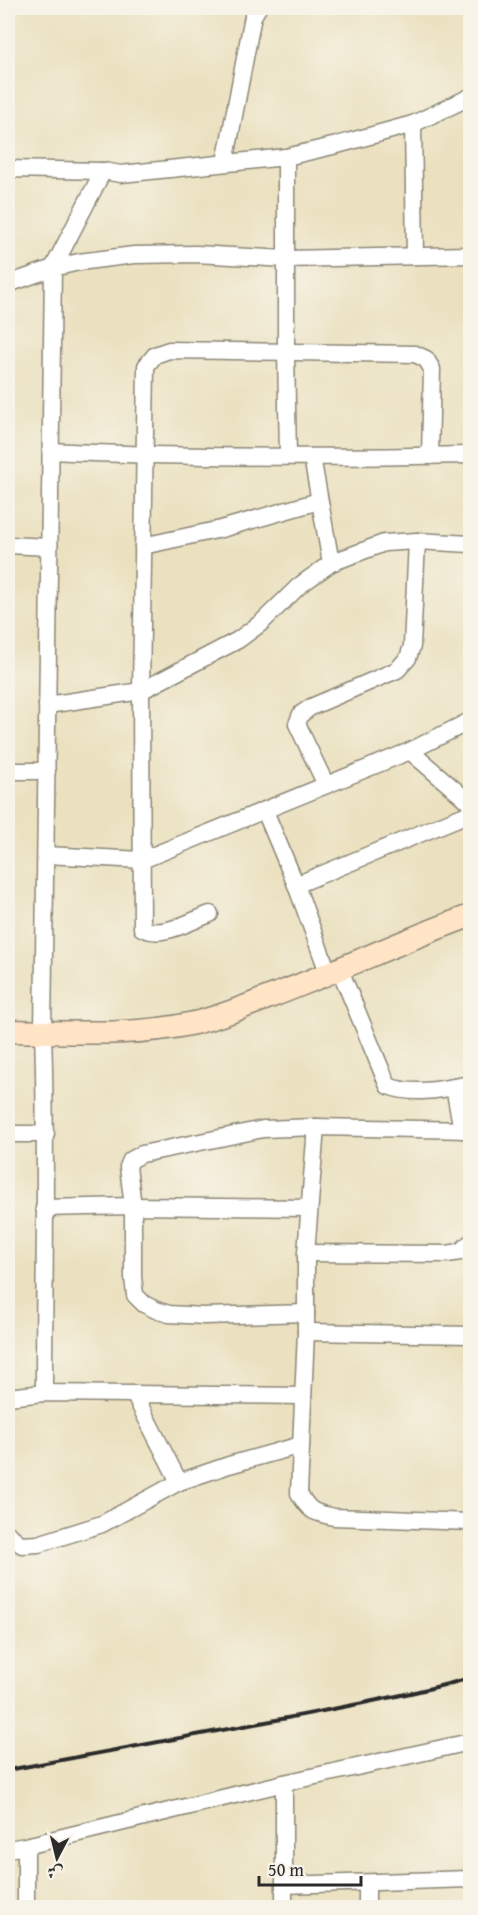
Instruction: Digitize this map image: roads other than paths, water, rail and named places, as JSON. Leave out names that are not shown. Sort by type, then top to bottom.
[{"type":"main road","points":[[8,1031],[125,1032],[163,1029],[194,1023],[222,1015],[334,972],[471,916]]},
{"type":"street","points":[[225,163],[253,16],[258,8]]},
{"type":"street","points":[[8,169],[103,171],[121,174],[286,157],[413,124],[471,97]]},
{"type":"street","points":[[413,124],[415,256]]},
{"type":"street","points":[[286,157],[288,456]]},
{"type":"street","points":[[44,1393],[46,1134],[43,1032],[53,268],[103,171]]},
{"type":"street","points":[[8,285],[53,268],[79,262],[134,255],[196,254],[286,259],[471,255]]},
{"type":"street","points":[[210,914],[159,932],[149,932],[142,928],[141,692],[146,366],[155,355],[170,351],[415,354],[426,359],[432,369],[430,456]]},
{"type":"street","points":[[51,451],[143,456],[471,455]]},
{"type":"street","points":[[312,457],[331,563]]},
{"type":"street","points":[[143,546],[221,529],[319,501]]},
{"type":"street","points":[[47,705],[141,692],[238,640],[299,586],[331,563],[384,543],[417,541],[471,544]]},
{"type":"street","points":[[326,785],[297,724],[301,714],[311,707],[397,669],[408,658],[412,646],[417,541]]},
{"type":"street","points":[[8,545],[49,546]]},
{"type":"street","points":[[46,855],[142,860],[410,751],[471,721]]},
{"type":"street","points":[[410,751],[471,803]]},
{"type":"street","points":[[8,771],[47,771]]},
{"type":"street","points":[[265,811],[334,972],[388,1086],[413,1090],[471,1084]]},
{"type":"street","points":[[296,885],[471,813]]},
{"type":"street","points":[[306,1313],[204,1316],[169,1314],[144,1304],[135,1295],[133,1277],[133,1206],[128,1167],[131,1160],[142,1154],[263,1129],[316,1127],[466,1130],[454,1087]]},
{"type":"street","points":[[316,1127],[308,1208],[306,1332],[299,1493],[307,1507],[315,1512],[334,1517],[471,1522]]},
{"type":"street","points":[[8,1134],[46,1134]]},
{"type":"street","points":[[44,1208],[133,1206],[308,1208]]},
{"type":"street","points":[[306,1252],[447,1254],[460,1252],[471,1243]]},
{"type":"street","points":[[306,1332],[471,1335]]},
{"type":"street","points":[[8,1397],[44,1393],[303,1396]]},
{"type":"street","points":[[134,1394],[179,1482]]},
{"type":"street","points":[[8,1534],[22,1545],[39,1544],[102,1524],[179,1482],[301,1445]]},
{"type":"street","points":[[8,1849],[284,1783],[471,1742]]},
{"type":"street","points":[[284,1783],[284,1908]]},
{"type":"street","points":[[26,1846],[26,1908]]},
{"type":"street","points":[[284,1885],[471,1879]]},
{"type":"street","points":[[367,1883],[367,1908]]},
{"type":"railway","points":[[8,1770],[356,1705],[470,1678]]}]
